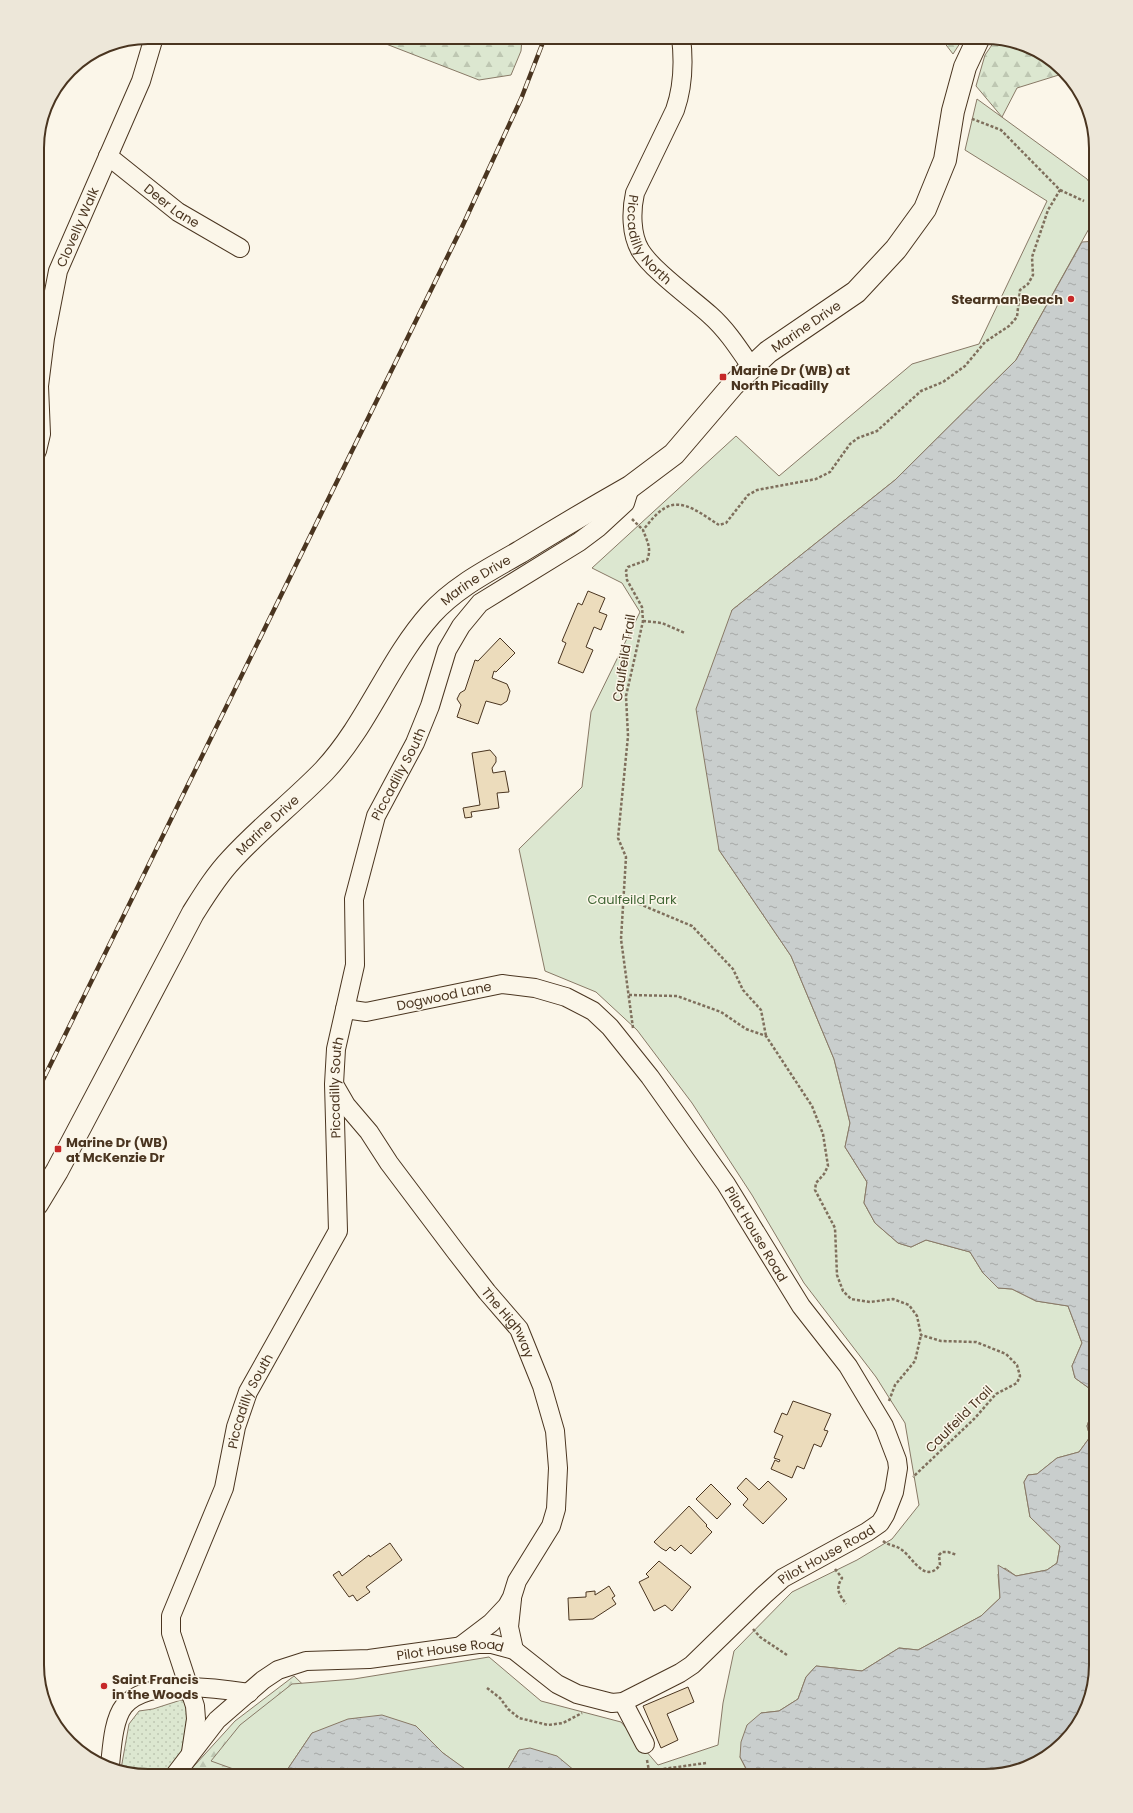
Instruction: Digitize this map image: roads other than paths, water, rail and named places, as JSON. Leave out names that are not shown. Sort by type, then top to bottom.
[{"type":"main road","name":"Marine Drive","points":[[44,1191],[57,1171],[193,913],[215,878],[244,846],[324,771],[345,746],[408,646],[430,615],[440,605],[470,582],[630,487],[674,454],[734,385],[768,352],[856,292],[896,249],[925,209],[945,160],[953,111],[965,67],[976,44]]},
{"type":"street","name":"Clovelly Walk","points":[[44,346],[58,271],[141,81],[152,44]]},
{"type":"street","name":"Piccadilly North","points":[[682,44],[683,54],[680,96],[675,110],[635,193],[632,206],[635,236],[640,250],[650,262],[720,324],[752,368]]},
{"type":"street","name":"Deer Lane","points":[[108,156],[178,212],[240,248]]},
{"type":"street","name":"Piccadilly South","points":[[191,1755],[196,1719],[194,1701],[171,1633],[171,1616],[224,1488],[236,1427],[248,1392],[338,1231],[334,1084],[336,1050],[354,965],[354,899],[362,863],[381,805],[415,743],[430,706],[447,650],[453,637],[480,603],[580,542],[613,516],[625,503],[630,487]]},
{"type":"street","name":"Dogwood Lane","points":[[345,1009],[366,1012],[502,984],[536,988],[566,997]]},
{"type":"street","name":"Pilot House Road","points":[[180,1769],[217,1720],[248,1693],[274,1673],[306,1661],[369,1659],[461,1646],[492,1644],[514,1650],[557,1684],[577,1694],[598,1701],[612,1703],[623,1702],[680,1673],[692,1665],[783,1578],[867,1532],[880,1523],[886,1515],[894,1492],[898,1468],[895,1451],[878,1415],[848,1366],[801,1306],[726,1184],[647,1072],[610,1027],[594,1011],[566,997]]},
{"type":"street","name":"The Highway","points":[[334,1084],[346,1105],[369,1132],[389,1163],[456,1252],[487,1292],[519,1329],[542,1386],[555,1430],[558,1468],[556,1509],[551,1526],[517,1581],[512,1597],[509,1627],[514,1650]]},
{"type":"street","name":"The Highway","points":[[461,1646],[491,1623],[512,1597]]},
{"type":"street","points":[[111,1761],[118,1716],[124,1706],[132,1699],[140,1695],[188,1686],[248,1693]]},
{"type":"street","points":[[623,1702],[645,1744]]},
{"type":"water","points":[[1082,242],[1089,242],[1089,1388],[1075,1378],[1072,1366],[1082,1343],[1068,1306],[1036,1301],[1012,1289],[998,1288],[983,1273],[970,1252],[926,1240],[911,1247],[898,1243],[875,1223],[864,1203],[867,1182],[845,1147],[850,1123],[834,1059],[791,956],[719,850],[696,709],[732,610],[895,480],[1016,360]]},
{"type":"water","points":[[1089,1420],[1089,1433],[1087,1426]]},
{"type":"water","points":[[1089,1438],[1088,1678],[1078,1711],[1071,1723],[1053,1743],[1031,1758],[1005,1767],[991,1769],[746,1769],[740,1757],[741,1742],[747,1725],[761,1713],[779,1711],[798,1699],[806,1677],[816,1666],[862,1671],[899,1648],[918,1650],[981,1616],[1000,1598],[998,1565],[1016,1576],[1047,1570],[1057,1563],[1060,1546],[1030,1517],[1024,1482],[1028,1475],[1037,1474],[1057,1458],[1079,1452]]},
{"type":"water","points":[[382,1715],[416,1726],[443,1753],[465,1769],[288,1769],[312,1733],[348,1719]]},
{"type":"water","points":[[530,1748],[557,1756],[573,1769],[508,1769],[519,1750]]},
{"type":"railway","points":[[44,1078],[462,227],[521,99],[542,44]]},
{"type":"place","name":"Stearman Beach","points":[[1071,299]]},
{"type":"place","name":"Marine Dr (WB) at North Picadilly","points":[[723,377]]},
{"type":"place","name":"Marine Dr (WB) at McKenzie Dr","points":[[58,1149]]},
{"type":"place","name":"Saint Francis in the Woods","points":[[104,1686]]},
{"type":"park label","name":"Caulfeild Park","points":[[632,899]]}]
